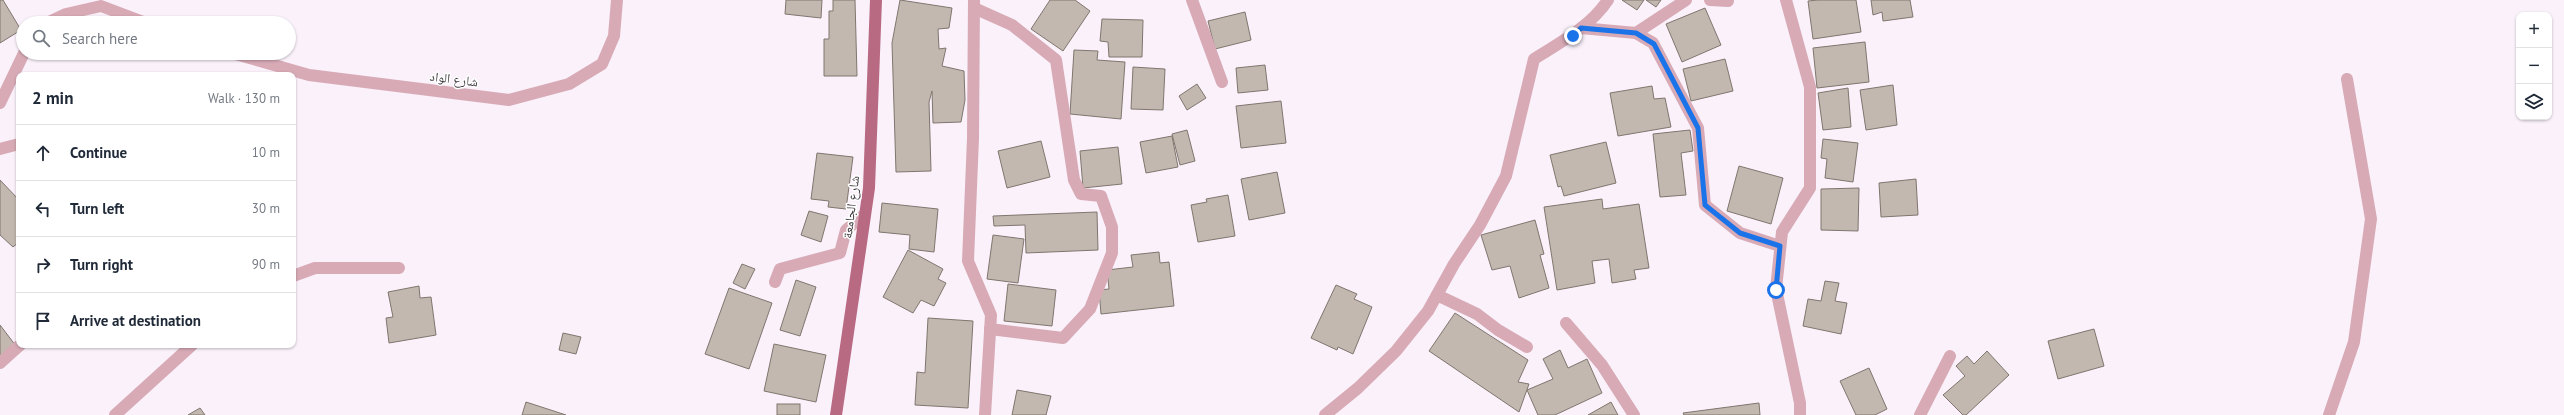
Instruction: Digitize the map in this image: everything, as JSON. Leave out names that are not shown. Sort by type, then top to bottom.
[{"type":"main road","name":"شارع الجامعة","points":[[836,415],[869,188],[877,0]]},
{"type":"street","name":"شارع الواد","points":[[256,60],[309,75],[509,100],[569,84],[602,64],[614,36],[617,0]]},
{"type":"street","points":[[1192,0],[1222,82]]},
{"type":"street","points":[[1325,415],[1358,388],[1396,351],[1428,311],[1454,264],[1480,225],[1506,176],[1534,58],[1581,28],[1600,12],[1608,0]]},
{"type":"street","points":[[1636,33],[1686,0]]},
{"type":"street","points":[[1710,0],[1728,1]]},
{"type":"street","points":[[1786,0],[1810,87],[1810,188],[1782,232],[1776,290],[1800,404],[1800,415]]},
{"type":"street","points":[[985,415],[990,329],[991,315],[968,261],[973,138],[974,4],[1012,25],[1056,60],[1074,180],[1081,194],[1101,196],[1112,228],[1112,253],[1090,310],[1063,338],[990,329]]},
{"type":"street","points":[[62,16],[101,6],[127,16]]},
{"type":"street","points":[[1581,28],[1636,33],[1654,44],[1698,128],[1705,205],[1740,233],[1780,246]]},
{"type":"street","points":[[0,103],[21,60]]},
{"type":"street","points":[[2328,415],[2354,342],[2371,219],[2347,79]]},
{"type":"street","points":[[0,149],[16,145]]},
{"type":"street","points":[[775,282],[780,269],[840,253],[846,230],[865,214]]},
{"type":"street","points":[[296,275],[315,268],[399,268]]},
{"type":"street","points":[[1437,295],[1477,314],[1498,330],[1526,347]]},
{"type":"street","points":[[1566,323],[1602,365],[1634,415]]},
{"type":"street","points":[[0,363],[17,348]]},
{"type":"street","points":[[115,415],[189,348]]},
{"type":"street","points":[[1920,415],[1950,356]]},
{"type":"building","points":[[0,0],[3,0],[16,22],[16,33],[0,43]]},
{"type":"building","points":[[786,0],[822,0],[821,18],[785,14]]},
{"type":"building","points":[[833,0],[855,0],[857,76],[824,76],[824,39],[829,39],[829,11],[833,11]]},
{"type":"building","points":[[900,0],[952,8],[949,28],[938,29],[939,49],[946,48],[942,66],[964,71],[965,100],[961,122],[933,123],[932,91],[929,102],[931,171],[896,172],[892,43]]},
{"type":"building","points":[[1050,0],[1075,0],[1090,11],[1063,51],[1031,29]]},
{"type":"building","points":[[1622,0],[1644,0],[1637,10]]},
{"type":"building","points":[[1646,0],[1661,0],[1656,7]]},
{"type":"building","points":[[1856,0],[1861,32],[1813,39],[1808,1]]},
{"type":"building","points":[[1871,0],[1910,0],[1913,17],[1883,21],[1882,12],[1873,15]]},
{"type":"building","points":[[1705,8],[1721,45],[1682,62],[1666,24]]},
{"type":"building","points":[[1245,12],[1251,40],[1215,49],[1208,21]]},
{"type":"building","points":[[1102,19],[1143,20],[1142,57],[1109,57],[1108,42],[1100,41]]},
{"type":"building","points":[[1865,42],[1869,82],[1817,88],[1813,48]]},
{"type":"building","points":[[1074,50],[1098,51],[1097,60],[1125,62],[1121,119],[1070,114]]},
{"type":"building","points":[[1725,59],[1733,91],[1691,101],[1683,69]]},
{"type":"building","points":[[1265,65],[1268,90],[1238,93],[1236,68]]},
{"type":"building","points":[[1133,67],[1165,69],[1163,110],[1131,109]]},
{"type":"building","points":[[1197,84],[1206,98],[1187,110],[1179,96]]},
{"type":"building","points":[[1893,85],[1897,125],[1866,130],[1860,90]]},
{"type":"building","points":[[1652,86],[1654,99],[1665,98],[1671,127],[1618,136],[1610,93]]},
{"type":"building","points":[[1848,88],[1851,127],[1823,130],[1818,93]]},
{"type":"building","points":[[1281,101],[1286,143],[1241,148],[1236,106]]},
{"type":"building","points":[[1187,130],[1195,161],[1180,165],[1172,134]]},
{"type":"building","points":[[1690,130],[1693,151],[1681,153],[1686,195],[1660,197],[1653,134]]},
{"type":"building","points":[[1172,136],[1178,167],[1146,173],[1140,142]]},
{"type":"building","points":[[1823,139],[1858,143],[1853,182],[1825,178],[1827,159],[1821,158]]},
{"type":"building","points":[[1041,141],[1050,177],[1007,188],[998,151]]},
{"type":"building","points":[[1606,142],[1616,183],[1564,196],[1561,186],[1558,187],[1550,155]]},
{"type":"building","points":[[1118,147],[1122,184],[1083,188],[1080,151]]},
{"type":"building","points":[[817,153],[853,157],[846,209],[828,207],[829,201],[811,199]]},
{"type":"building","points":[[1739,166],[1783,178],[1771,224],[1727,211]]},
{"type":"building","points":[[1277,172],[1285,213],[1249,220],[1241,179]]},
{"type":"building","points":[[1916,179],[1918,215],[1881,217],[1879,183]]},
{"type":"building","points":[[0,180],[16,197],[16,244],[13,247],[0,235]]},
{"type":"building","points":[[1859,188],[1858,231],[1821,230],[1821,189]]},
{"type":"building","points":[[1228,195],[1235,236],[1198,242],[1191,205],[1207,202],[1206,199]]},
{"type":"building","points":[[1602,199],[1603,209],[1639,204],[1649,268],[1634,270],[1636,279],[1612,283],[1609,259],[1592,261],[1595,283],[1557,290],[1544,207]]},
{"type":"building","points":[[882,203],[938,209],[934,252],[909,249],[910,235],[879,232]]},
{"type":"building","points":[[809,211],[828,216],[821,242],[801,235]]},
{"type":"building","points":[[1097,212],[1098,250],[1026,253],[1025,225],[994,226],[993,216]]},
{"type":"building","points":[[1535,220],[1544,254],[1540,255],[1549,288],[1519,298],[1510,266],[1492,270],[1481,235]]},
{"type":"building","points":[[993,235],[1024,239],[1018,283],[987,279]]},
{"type":"building","points":[[908,250],[943,269],[938,279],[946,283],[934,306],[921,300],[913,313],[883,297]]},
{"type":"building","points":[[1159,252],[1160,263],[1169,262],[1174,306],[1101,314],[1099,290],[1109,289],[1107,270],[1133,267],[1131,255]]},
{"type":"building","points":[[742,264],[755,269],[745,289],[733,283]]},
{"type":"building","points":[[796,280],[816,287],[800,336],[780,330]]},
{"type":"building","points":[[1825,281],[1839,283],[1835,301],[1847,303],[1841,334],[1803,326],[1808,299],[1821,301]]},
{"type":"building","points":[[1008,284],[1056,290],[1052,326],[1004,321]]},
{"type":"building","points":[[1336,285],[1357,294],[1354,299],[1372,307],[1353,354],[1338,347],[1337,350],[1311,338]]},
{"type":"building","points":[[419,286],[420,298],[431,297],[436,335],[389,343],[386,318],[393,317],[388,292]]},
{"type":"building","points":[[729,288],[772,303],[749,369],[705,354]]},
{"type":"building","points":[[1455,313],[1528,360],[1518,382],[1529,384],[1519,412],[1429,351]]},
{"type":"building","points":[[928,318],[973,321],[968,408],[915,405],[917,372],[925,373]]},
{"type":"building","points":[[0,325],[16,346],[0,359]]},
{"type":"building","points":[[2094,329],[2104,366],[2058,379],[2048,341]]},
{"type":"building","points":[[563,333],[581,337],[576,354],[559,350]]},
{"type":"building","points":[[774,344],[826,355],[816,402],[764,391]]},
{"type":"building","points":[[1560,350],[1568,368],[1587,359],[1602,393],[1555,415],[1538,415],[1527,390],[1553,379],[1543,359]]},
{"type":"building","points":[[1987,351],[2009,375],[1966,415],[1963,415],[1943,395],[1965,376],[1956,366],[1967,356],[1974,364]]},
{"type":"building","points":[[1869,368],[1887,409],[1875,415],[1856,415],[1840,381]]},
{"type":"building","points":[[1017,390],[1051,396],[1046,415],[1012,415]]},
{"type":"building","points":[[526,402],[566,415],[522,415]]},
{"type":"building","points":[[1611,402],[1618,415],[1588,415]]},
{"type":"building","points":[[1759,403],[1760,415],[1684,415],[1683,413]]},
{"type":"building","points":[[777,404],[800,404],[800,415],[777,415]]},
{"type":"building","points":[[200,408],[205,415],[188,415]]},
{"type":"route","points":[[1573,36],[1581,28],[1636,33],[1654,44],[1698,128],[1705,205],[1740,233],[1780,246],[1776,290]]}]
